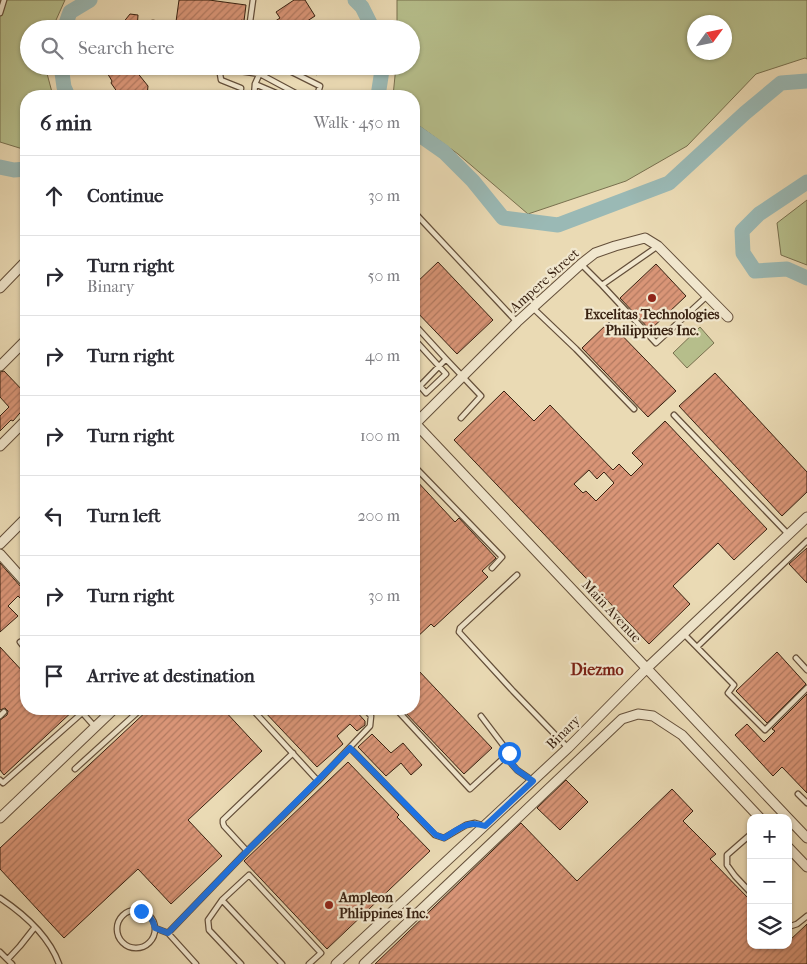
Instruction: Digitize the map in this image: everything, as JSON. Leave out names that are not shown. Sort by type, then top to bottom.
[{"type":"street","name":"Ampere Street","points":[[420,417],[517,322],[581,264],[596,253],[645,238],[658,246]]},
{"type":"street","points":[[658,246],[728,317]]},
{"type":"street","points":[[0,288],[20,267]]},
{"type":"street","points":[[0,366],[20,346]]},
{"type":"street","points":[[2,440],[20,425]]},
{"type":"street","name":"Main Avenue","points":[[420,429],[784,814]]},
{"type":"street","name":"Binary","points":[[336,964],[568,748],[683,633],[807,517]]},
{"type":"street","points":[[0,544],[20,524]]},
{"type":"street","points":[[0,554],[20,576]]},
{"type":"street","points":[[364,964],[622,719],[638,714],[653,716],[682,735],[756,814]]},
{"type":"street","points":[[2,812],[108,715]]},
{"type":"street","name":"Main Avenue","points":[[792,822],[807,838]]},
{"type":"street","points":[[792,852],[807,867]]},
{"type":"lane","points":[[0,13],[4,0]]},
{"type":"lane","points":[[250,20],[253,0]]},
{"type":"lane","points":[[220,75],[221,80],[241,88],[241,90]]},
{"type":"lane","points":[[254,90],[260,75]]},
{"type":"lane","points":[[262,75],[290,90]]},
{"type":"lane","points":[[298,75],[320,86],[319,90]]},
{"type":"lane","points":[[255,84],[269,90]]},
{"type":"lane","points":[[420,218],[517,322]]},
{"type":"lane","points":[[602,285],[658,246]]},
{"type":"lane","points":[[581,264],[656,343],[707,296]]},
{"type":"lane","points":[[533,308],[634,409]]},
{"type":"lane","points":[[420,331],[481,396],[461,418]]},
{"type":"lane","points":[[420,345],[439,366],[446,374],[426,393],[420,386],[439,366],[446,360]]},
{"type":"lane","points":[[674,415],[788,534]]},
{"type":"lane","points":[[420,472],[502,557],[492,568]]},
{"type":"lane","points":[[697,647],[807,541]]},
{"type":"lane","points":[[517,575],[460,628],[459,632],[568,748]]},
{"type":"lane","points":[[683,633],[734,686],[728,693],[765,730],[807,688]]},
{"type":"lane","points":[[796,658],[807,670]]},
{"type":"lane","points":[[0,780],[2,782],[76,715]]},
{"type":"lane","points":[[84,715],[95,727]]},
{"type":"lane","points":[[75,769],[134,715]]},
{"type":"lane","points":[[258,715],[318,781]]},
{"type":"lane","points":[[168,933],[350,748],[370,726],[370,715]]},
{"type":"lane","points":[[402,715],[470,789],[509,753],[481,716]]},
{"type":"lane","points":[[350,748],[436,835],[444,838],[466,825],[475,823],[485,826]]},
{"type":"lane","points":[[247,851],[224,826],[223,820],[293,753]]},
{"type":"lane","points":[[505,756],[517,770],[533,781]]},
{"type":"lane","points":[[798,794],[807,803]]},
{"type":"lane","points":[[747,838],[727,856],[727,865],[747,889]]},
{"type":"lane","points":[[241,964],[209,930],[208,920],[222,900],[249,875],[321,952],[309,964]]},
{"type":"lane","points":[[0,898],[24,915],[35,927],[48,944],[59,964]]},
{"type":"lane","points":[[222,900],[282,964]]},
{"type":"lane","points":[[135,910],[147,913],[154,922],[155,928],[151,941],[146,946],[134,948],[127,946],[118,937],[117,923],[124,914],[135,910]]},
{"type":"lane","points":[[792,926],[807,916]]},
{"type":"lane","points":[[8,959],[35,927]]},
{"type":"lane","points":[[155,928],[168,933],[196,964]]},
{"type":"lane","points":[[0,952],[12,964]]},
{"type":"green space","points":[[0,0],[65,0],[56,20],[20,20],[20,75],[47,75],[51,90],[20,90],[20,148],[0,142]]},
{"type":"green space","points":[[397,0],[807,0],[807,59],[805,58],[756,74],[687,146],[626,181],[528,214],[458,154],[420,126],[420,90],[394,90],[395,75],[420,75],[420,20],[397,20]]},
{"type":"green space","points":[[807,200],[807,265],[781,255],[777,223]]},
{"type":"green space","points":[[700,327],[714,343],[687,368],[673,353]]},
{"type":"building","points":[[179,0],[209,0],[246,5],[244,20],[176,20]]},
{"type":"building","points":[[294,0],[305,0],[315,16],[309,20],[277,20],[280,18],[276,12]]},
{"type":"building","points":[[130,14],[138,15],[138,20],[125,20]]},
{"type":"building","points":[[108,75],[139,75],[148,86],[148,90],[116,90],[111,83],[112,81]]},
{"type":"building","points":[[438,262],[493,320],[457,354],[420,315],[420,279]]},
{"type":"building","name":"Excelitas Technologies Philippines Inc.","points":[[656,264],[686,296],[650,330],[620,298]]},
{"type":"building","points":[[609,322],[676,391],[648,417],[582,348]]},
{"type":"building","points":[[4,371],[20,388],[20,413],[0,431],[0,416],[9,407],[0,397],[0,372]]},
{"type":"building","points":[[715,373],[807,472],[807,492],[782,516],[679,406]]},
{"type":"building","points":[[504,391],[534,421],[550,405],[613,470],[619,464],[631,476],[643,464],[632,453],[665,421],[767,529],[734,560],[718,543],[673,586],[690,604],[649,644],[454,440]],"holes":[[[589,470],[597,479],[604,472],[614,483],[596,501],[586,491],[583,493],[574,484]]]},
{"type":"building","points":[[420,484],[455,522],[459,518],[496,558],[482,571],[488,577],[434,627],[431,624],[420,634]]},
{"type":"building","points":[[807,548],[807,583],[789,564]]},
{"type":"building","points":[[0,563],[20,586],[20,598],[18,596],[8,606],[18,616],[0,632]]},
{"type":"building","points":[[0,647],[20,669],[20,715],[69,715],[4,775],[0,770],[0,720],[7,715],[8,711],[5,708],[0,710]]},
{"type":"building","points":[[777,652],[806,684],[767,723],[736,691]]},
{"type":"building","points":[[420,672],[492,748],[464,774],[408,715],[420,715]]},
{"type":"building","points":[[807,694],[807,793],[782,767],[773,776],[735,735],[747,724],[764,742],[775,731],[772,729]]},
{"type":"building","points":[[143,715],[229,715],[262,751],[188,820],[222,856],[171,904],[138,869],[64,938],[0,869],[0,848]]},
{"type":"building","points":[[268,715],[360,715],[365,721],[365,725],[357,731],[350,724],[337,736],[343,744],[317,767]]},
{"type":"building","points":[[372,734],[391,753],[403,743],[422,765],[411,775],[401,763],[386,776],[358,747]]},
{"type":"building","name":"Ampleon Phlippines Inc.","points":[[348,762],[399,815],[397,817],[430,851],[327,949],[244,861]]},
{"type":"building","points":[[566,780],[588,802],[560,830],[537,808]]},
{"type":"building","points":[[672,789],[693,811],[683,821],[716,854],[710,859],[747,897],[747,949],[792,949],[792,938],[807,924],[807,964],[375,964],[521,823],[577,881]]},
{"type":"waterway","points":[[67,20],[70,12],[90,0]]},
{"type":"waterway","points":[[355,0],[362,7],[368,20]]},
{"type":"waterway","points":[[62,75],[65,90]]},
{"type":"waterway","points":[[379,90],[381,75]]},
{"type":"waterway","points":[[420,135],[444,152],[473,181],[503,218],[558,225],[669,183],[745,113],[781,83],[807,81]]},
{"type":"waterway","points":[[0,167],[20,170]]},
{"type":"waterway","points":[[807,182],[759,214],[742,231],[743,253],[755,271],[787,269],[807,278]]},
{"type":"place","name":"Excelitas Technologies Philippines Inc.","points":[[652,298]]},
{"type":"place","name":"Ampleon Phlippines Inc.","points":[[329,905]]},
{"type":"district","name":"Diezmo","points":[[597,669]]},
{"type":"route","points":[[141,911],[151,917],[155,928],[168,933],[350,748],[436,835],[444,838],[466,825],[475,823],[485,826],[533,781],[517,770],[505,756],[509,753]]}]
